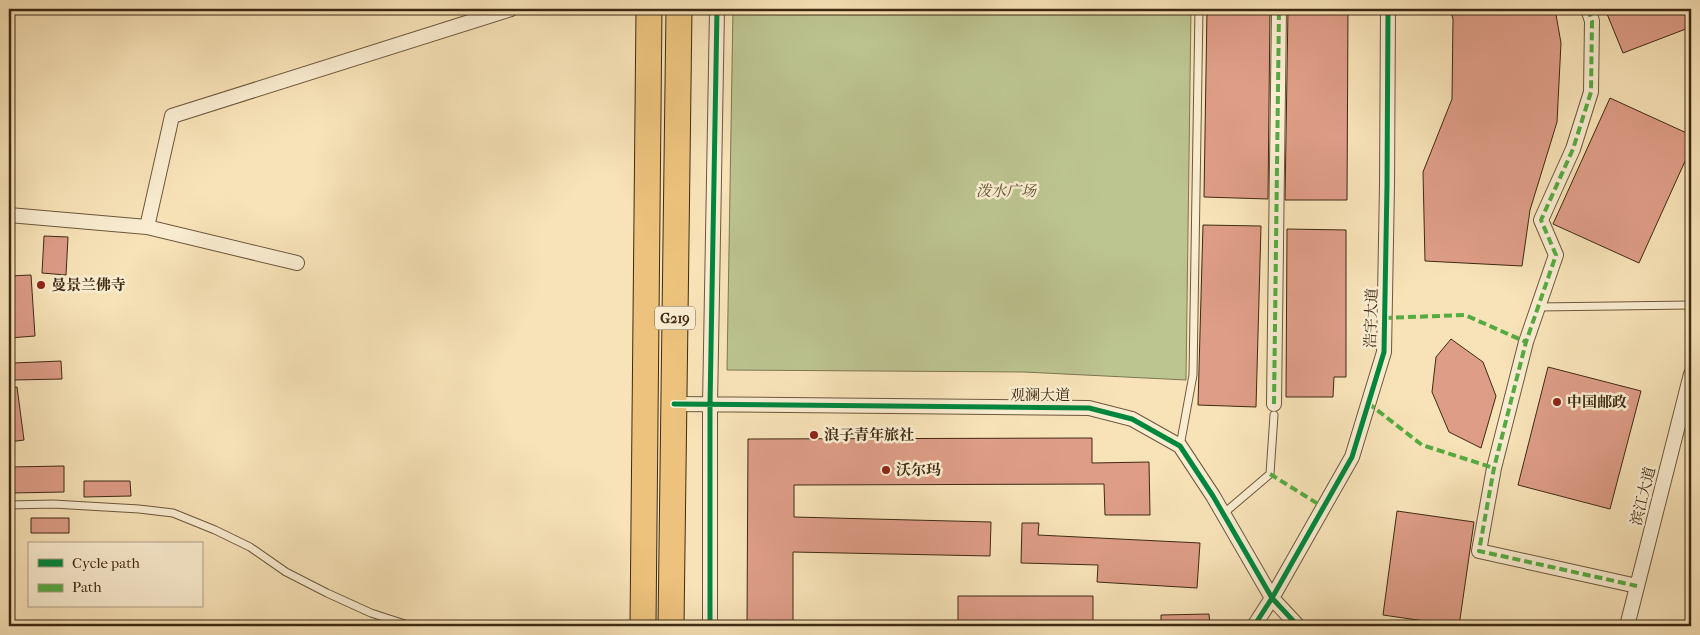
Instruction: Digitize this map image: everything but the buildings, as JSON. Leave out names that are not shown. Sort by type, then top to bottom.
[{"type":"highway","name":"G219","points":[[643,626],[648,9]]},
{"type":"highway","name":"G219","points":[[671,626],[678,9]]},
{"type":"highway","points":[[678,62],[697,9]]},
{"type":"street","points":[[147,227],[172,116],[511,9]]},
{"type":"street","points":[[710,626],[710,405],[717,9]]},
{"type":"street","points":[[1274,409],[1279,9]]},
{"type":"street","name":"浩宇大道","points":[[1254,626],[1272,598],[1352,457],[1384,352],[1388,9]]},
{"type":"street","points":[[1588,9],[1592,21],[1591,92],[1573,149],[1541,220],[1556,255],[1526,342],[1494,468],[1479,551],[1637,586]]},
{"type":"street","points":[[9,215],[147,227],[297,264]]},
{"type":"street","name":"滨江大道","points":[[1627,626],[1691,374]]},
{"type":"street","name":"观澜大道","points":[[674,404],[1089,408],[1132,419],[1180,446],[1223,514],[1272,598],[1298,626]]},
{"type":"lane","points":[[1180,446],[1193,375],[1199,9]]},
{"type":"lane","points":[[1538,307],[1691,305]]},
{"type":"lane","points":[[1223,514],[1270,474],[1274,409]]},
{"type":"lane","points":[[9,505],[53,504],[139,508],[173,514],[215,530],[250,547],[286,572],[327,593],[372,613],[411,626]]},
{"type":"green space","name":"泼水广场","points":[[733,9],[1191,9],[1186,380],[1024,372],[727,370]]},
{"type":"marked path","points":[[1274,404],[1279,9]]},
{"type":"marked path","points":[[1588,9],[1592,21],[1591,92],[1573,149],[1541,220],[1556,255],[1526,342],[1494,468],[1479,551],[1637,586]]},
{"type":"marked path","points":[[1384,318],[1465,315],[1526,342]]},
{"type":"marked path","points":[[1368,403],[1422,445],[1494,468]]},
{"type":"marked path","points":[[1270,474],[1323,507]]},
{"type":"cycle path","points":[[710,626],[710,405],[717,9]]},
{"type":"cycle path","points":[[1254,626],[1272,598],[1352,457],[1384,352],[1388,9]]},
{"type":"cycle path","points":[[674,404],[1089,408],[1132,419],[1180,446],[1213,496],[1272,598],[1298,626]]},
{"type":"place","name":"曼景兰佛寺","points":[[41,285]]},
{"type":"place","name":"中国邮政","points":[[1557,402]]},
{"type":"place","name":"浪子青年旅社","points":[[814,435]]},
{"type":"place","name":"沃尔玛","points":[[886,470]]}]
